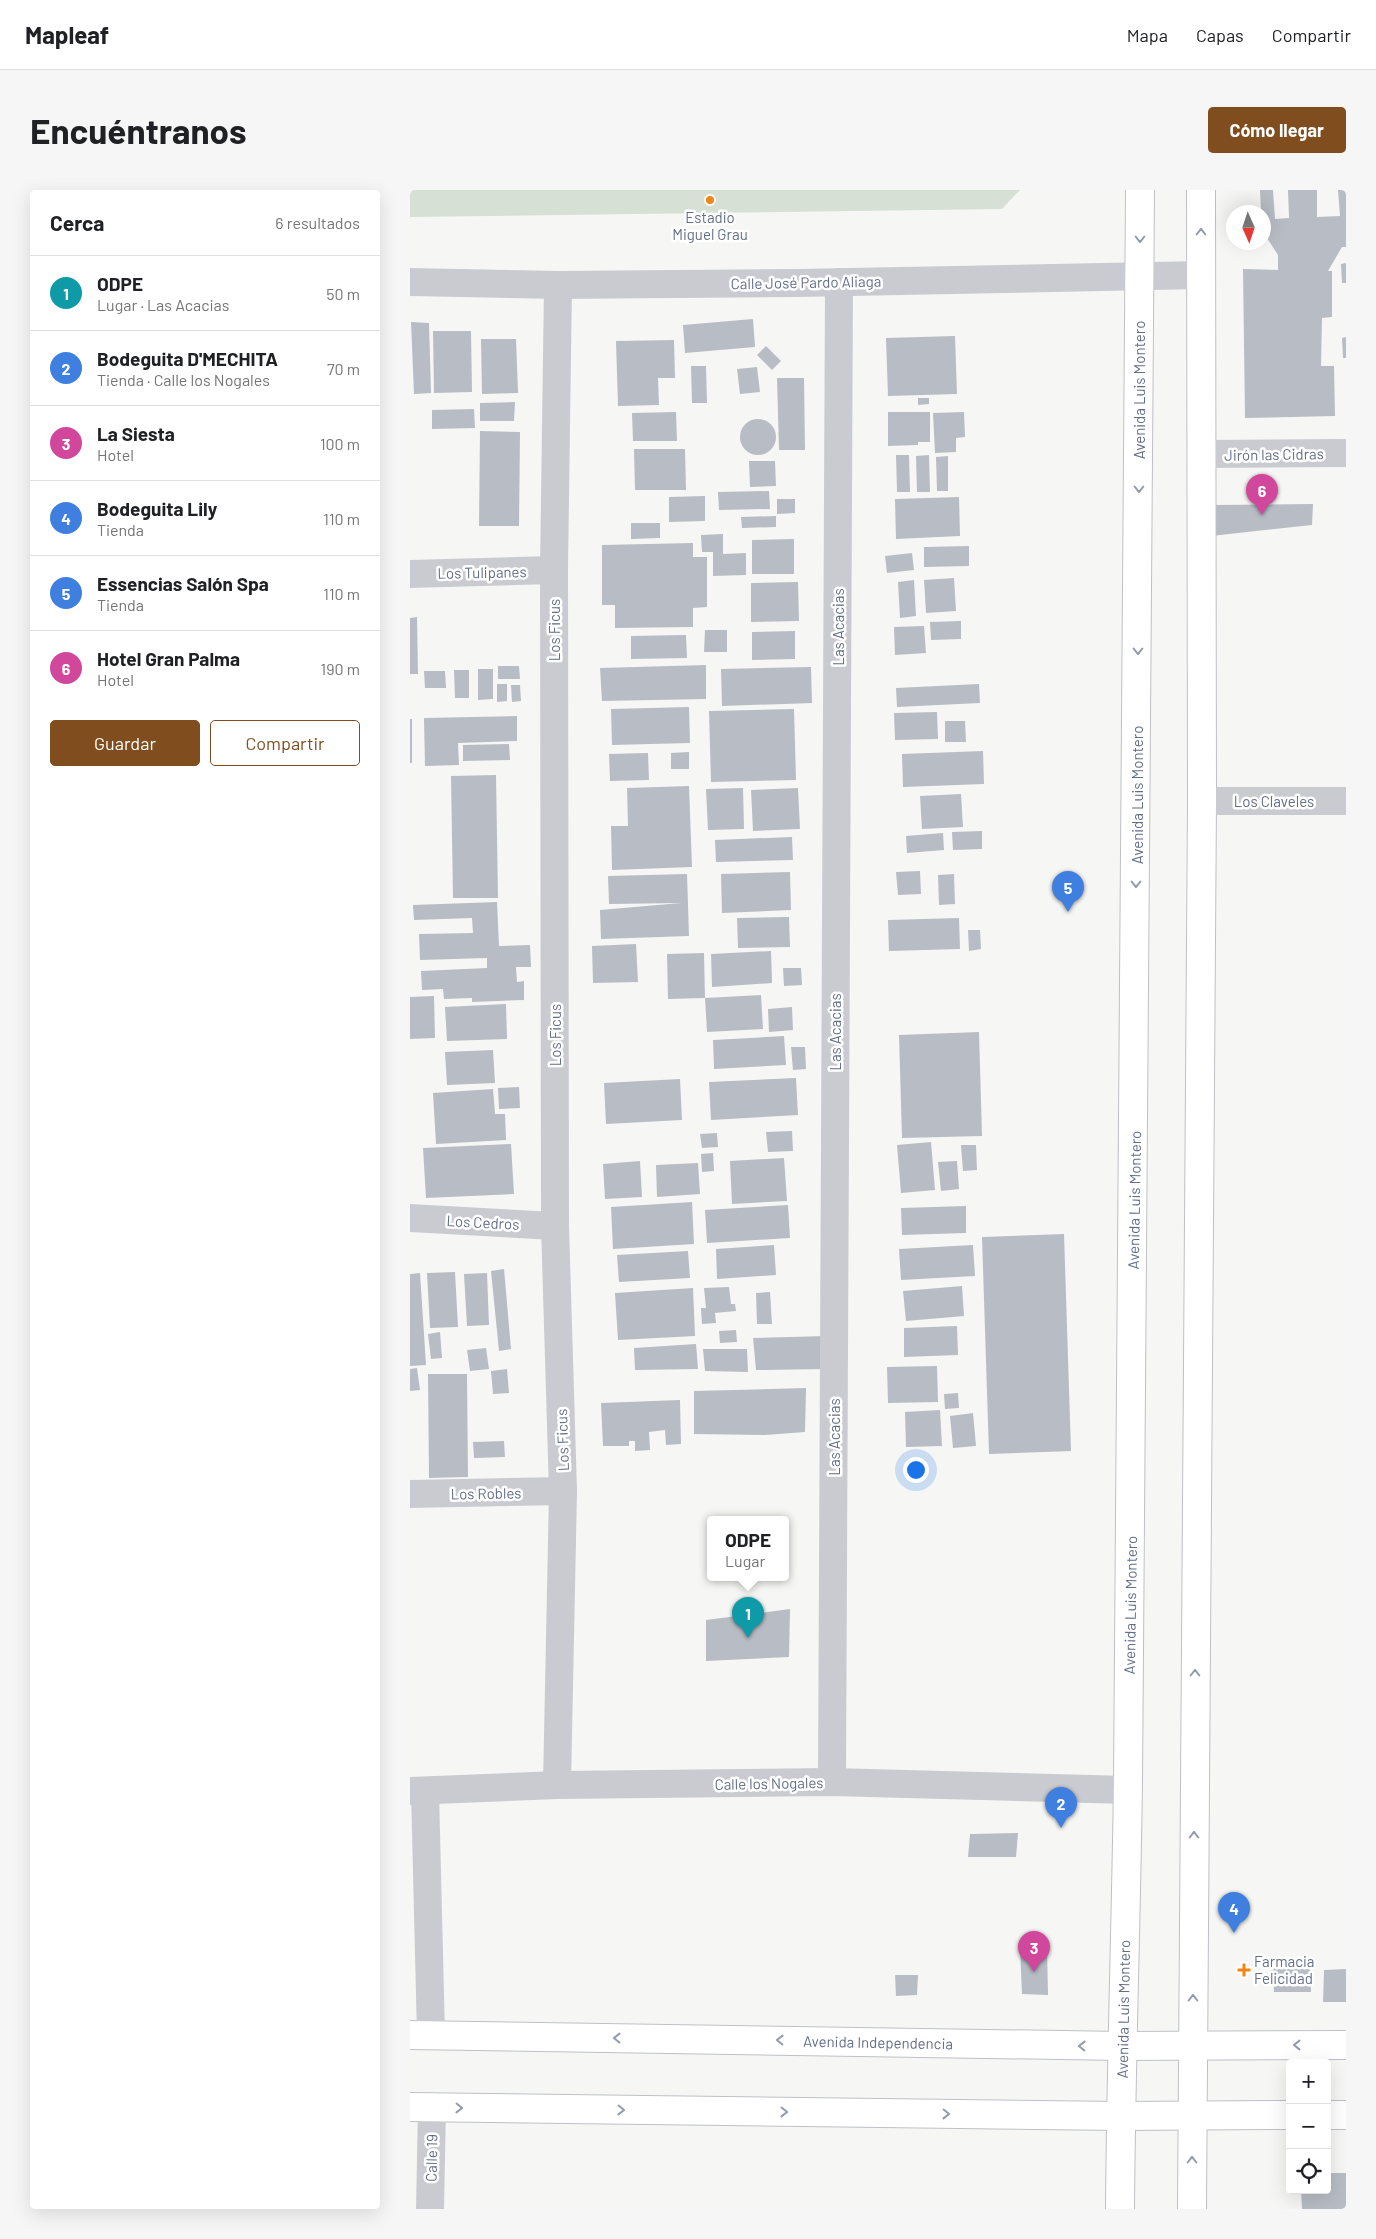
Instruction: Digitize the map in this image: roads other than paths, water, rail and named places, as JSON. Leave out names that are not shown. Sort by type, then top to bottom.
[{"type":"main road","name":"Avenida Luis Montero","points":[[1120,2209],[1128,1790],[1136,976],[1140,190]]},
{"type":"main road","points":[[1192,2209],[1202,801],[1201,190]]},
{"type":"main road","name":"Avenida Independencia","points":[[420,2035],[1122,2046],[1346,2045]]},
{"type":"main road","points":[[421,2107],[1121,2116],[1286,2116]]},
{"type":"main road","points":[[1331,2115],[1346,2115]]},
{"type":"street","name":"Calle José Pardo Aliaga","points":[[410,282],[558,285],[1201,275]]},
{"type":"street","name":"Las Acacias","points":[[832,1782],[840,282]]},
{"type":"street","name":"Los Ficus","points":[[557,1785],[563,1491],[556,1226],[554,570],[558,285]]},
{"type":"street","name":"Jirón las Cidras","points":[[1201,454],[1346,453]]},
{"type":"street","name":"Los Tulipanes","points":[[410,574],[554,570]]},
{"type":"street","name":"Los Claveles","points":[[1202,801],[1346,801]]},
{"type":"street","name":"Los Cedros","points":[[410,1218],[556,1226]]},
{"type":"street","name":"Los Robles","points":[[410,1494],[563,1491]]},
{"type":"street","name":"Calle los Nogales","points":[[418,1791],[557,1785],[832,1782],[1128,1790]]},
{"type":"street","points":[[418,1791],[420,2035]]},
{"type":"street","name":"Calle 19","points":[[421,2107],[430,2209]]},
{"type":"place","name":"Estadio Miguel Grau","points":[[710,200]]},
{"type":"place","name":"Hotel Gran Palma","points":[[1262,515]]},
{"type":"place","name":"Essencias Salón Spa","points":[[1068,912]]},
{"type":"place","name":"ODPE","points":[[748,1638]]},
{"type":"place","name":"Bodeguita D'MECHITA","points":[[1061,1828]]},
{"type":"place","name":"Bodeguita Lily","points":[[1234,1933]]},
{"type":"place","name":"Farmacia Felicidad","points":[[1244,1970]]},
{"type":"place","name":"La Siesta","points":[[1034,1972]]}]
